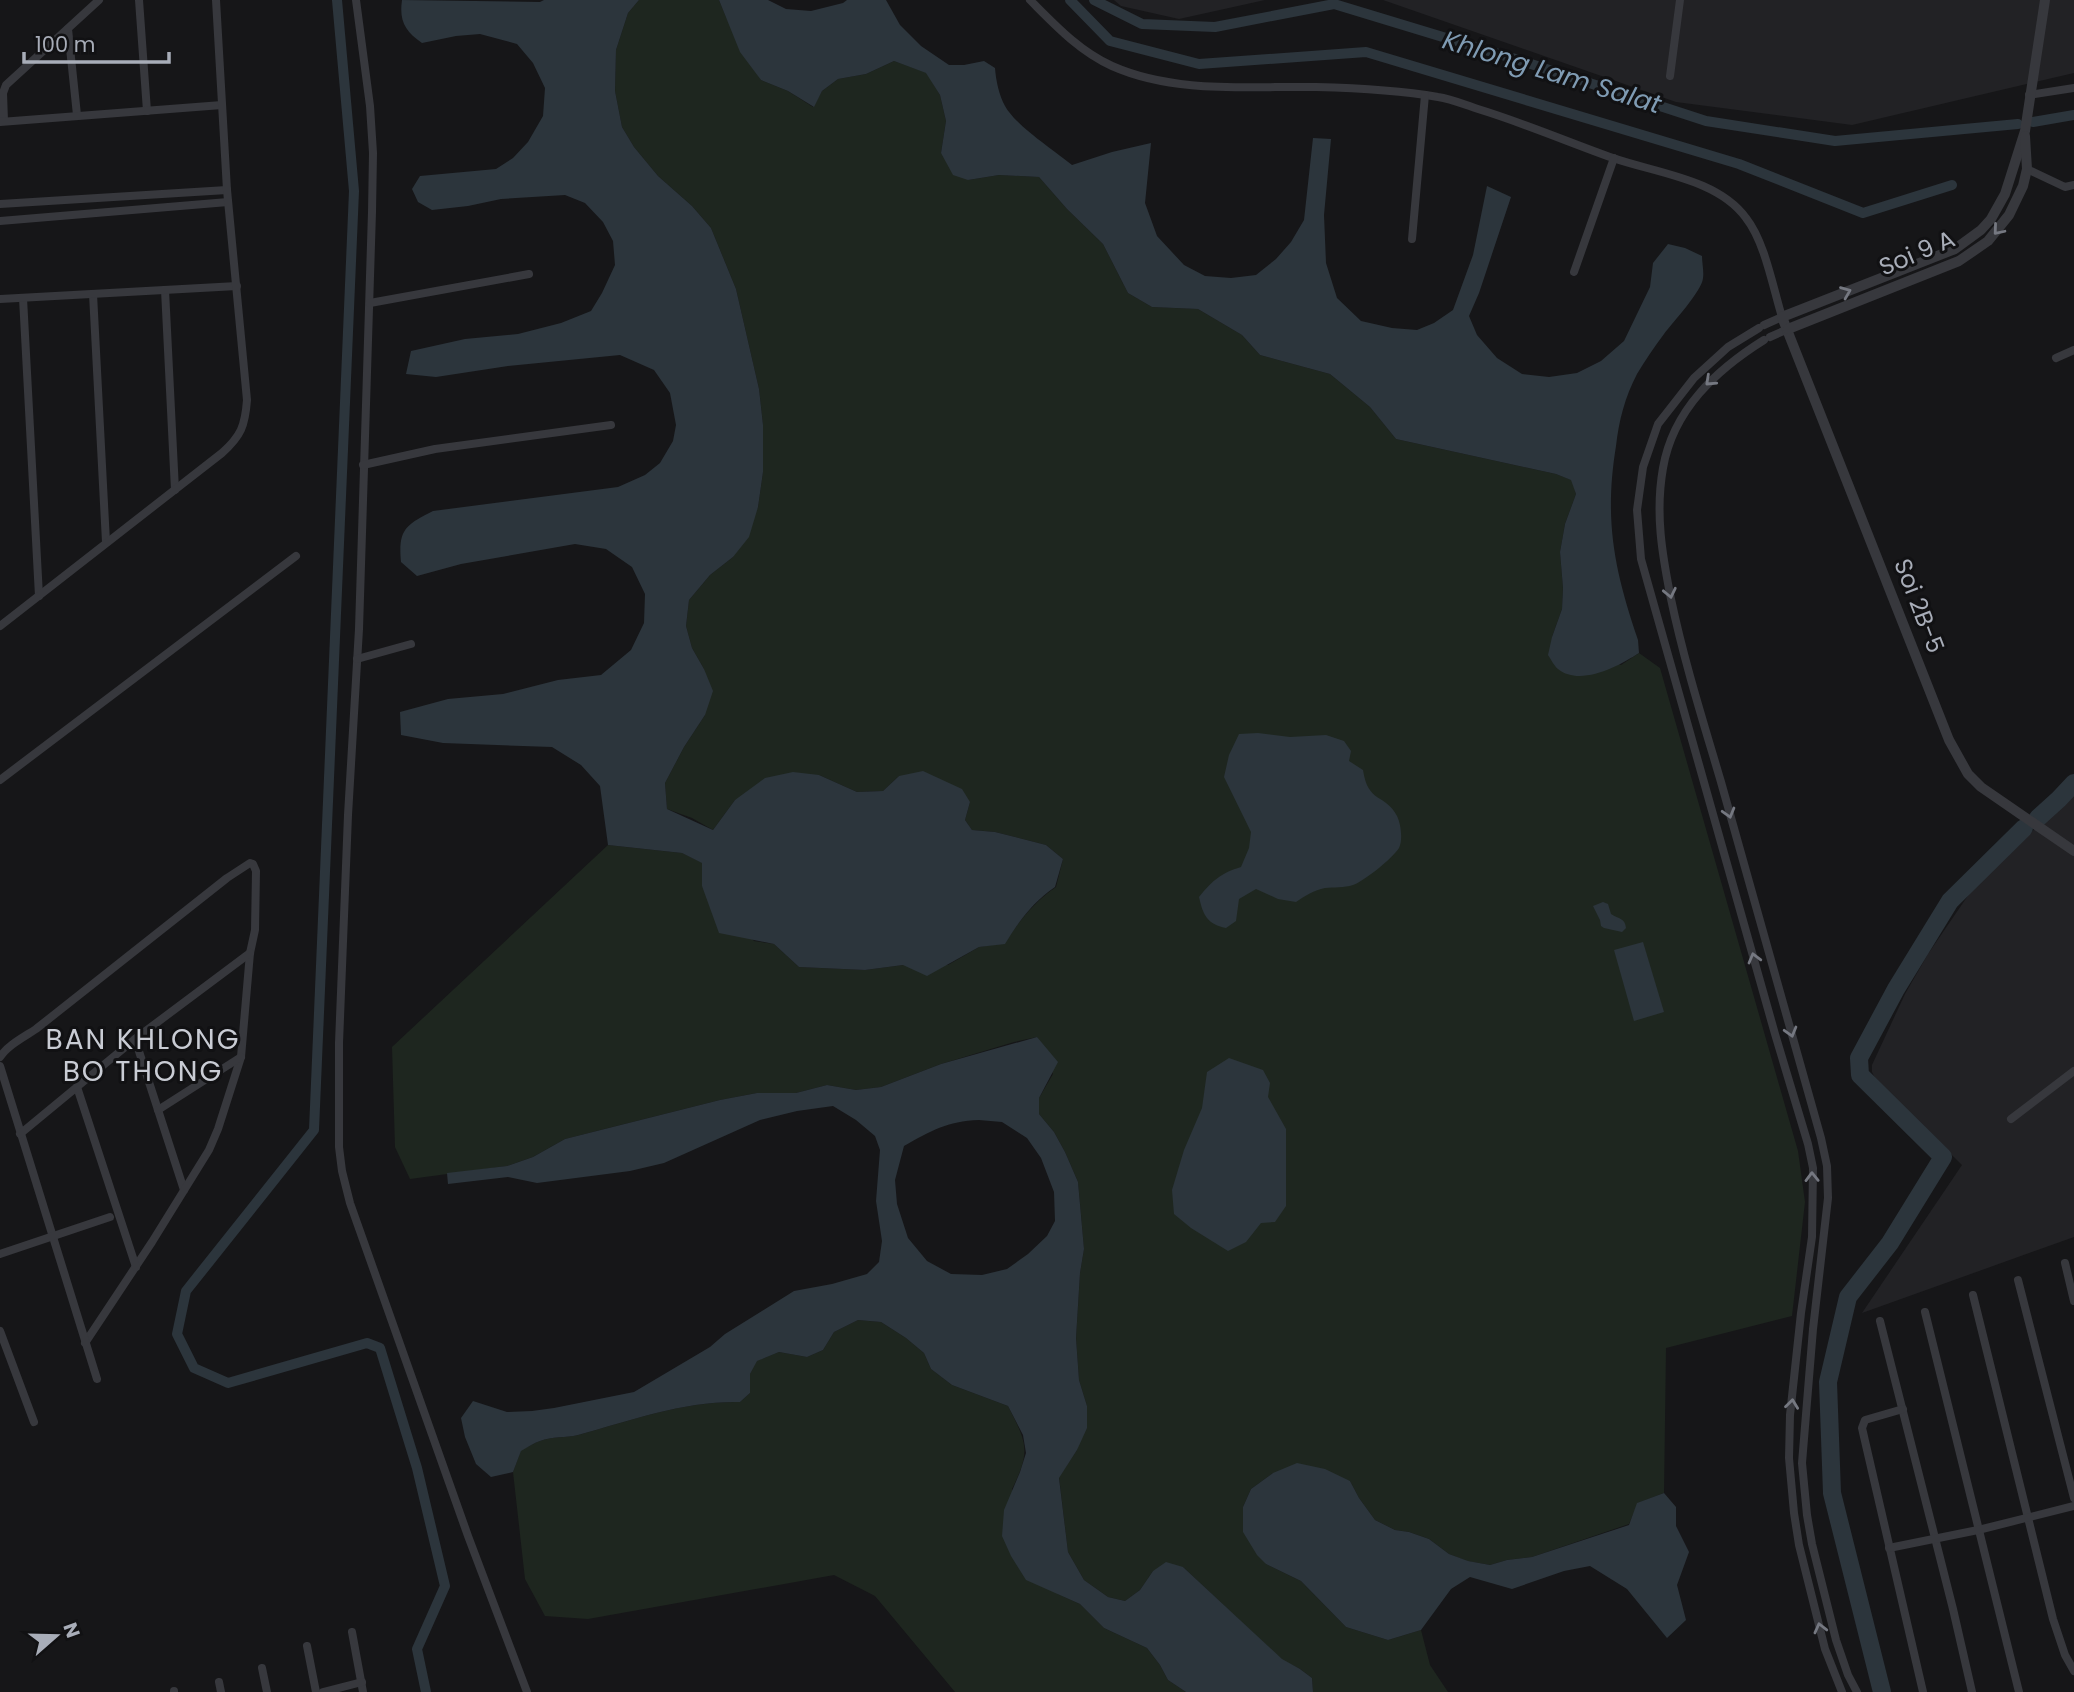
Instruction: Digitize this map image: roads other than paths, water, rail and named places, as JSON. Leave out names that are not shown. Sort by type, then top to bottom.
[{"type":"street","points":[[99,0],[6,85],[2,121],[222,105]]},
{"type":"street","points":[[139,0],[147,111]]},
{"type":"street","points":[[0,626],[236,441],[245,423],[247,400],[227,190],[216,0]]},
{"type":"street","points":[[356,0],[370,106],[373,153],[357,659],[348,803],[339,1043],[338,1127],[342,1171],[349,1203],[385,1306],[527,1692]]},
{"type":"street","points":[[1030,0],[1075,45],[1110,65],[1147,79],[1246,88],[1317,87],[1398,91],[1442,97],[1505,117],[1723,195],[1746,218],[1762,250],[1782,317],[1728,347],[1694,378],[1658,424],[1643,467],[1637,510],[1641,559],[1808,1144],[1812,1168],[1812,1237],[1790,1415],[1789,1467],[1799,1545],[1825,1648],[1842,1692]]},
{"type":"street","points":[[1670,76],[1680,0]]},
{"type":"street","name":"Soi 9 A","points":[[1788,329],[1959,261],[1989,241],[2000,229],[2017,201],[2027,169],[2025,131],[2045,0]]},
{"type":"street","points":[[68,29],[77,115]]},
{"type":"street","points":[[2029,96],[2074,88]]},
{"type":"street","points":[[1412,239],[1425,95]]},
{"type":"street","name":"Soi 9 A","points":[[1782,317],[1955,249],[1981,230],[1998,207],[2008,186],[2025,131]]},
{"type":"street","points":[[1574,272],[1614,158]]},
{"type":"street","points":[[2027,169],[2065,187],[2074,185]]},
{"type":"street","points":[[0,204],[227,190]]},
{"type":"street","points":[[0,221],[228,202]]},
{"type":"street","points":[[1955,249],[1959,261]]},
{"type":"street","points":[[370,303],[529,274]]},
{"type":"street","points":[[0,299],[237,286]]},
{"type":"street","points":[[165,290],[175,490]]},
{"type":"street","points":[[93,294],[106,542]]},
{"type":"street","points":[[23,298],[39,596]]},
{"type":"street","name":"Soi 2B-5","points":[[1782,317],[1958,760],[1981,788],[2074,850]]},
{"type":"street","points":[[1788,329],[1741,354],[1704,385],[1678,424],[1663,465],[1658,504],[1661,549],[1681,643],[1827,1166],[1828,1198],[1813,1329],[1802,1463],[1812,1544],[1836,1640],[1857,1692]]},
{"type":"street","points":[[2056,358],[2074,350]]},
{"type":"street","points":[[363,465],[435,449],[611,425]]},
{"type":"street","points":[[0,780],[296,556]]},
{"type":"street","points":[[357,659],[411,644]]},
{"type":"street","points":[[0,1058],[1,1054],[227,878],[250,863],[255,866],[255,930],[250,953],[241,1057],[218,1129],[209,1150],[85,1343]]},
{"type":"street","points":[[20,1135],[135,1039],[250,953]]},
{"type":"street","points":[[135,1039],[184,1190]]},
{"type":"street","points":[[158,1110],[241,1057]]},
{"type":"street","points":[[0,1066],[96,1379]]},
{"type":"street","points":[[2011,1119],[2074,1071]]},
{"type":"street","points":[[77,1087],[136,1267]]},
{"type":"street","points":[[0,1254],[110,1217]]},
{"type":"street","points":[[2065,1263],[2074,1301]]},
{"type":"street","points":[[2018,1280],[2074,1498]]},
{"type":"street","points":[[1973,1295],[2053,1619],[2065,1655],[2074,1671]]},
{"type":"street","points":[[1925,1312],[2019,1692]]},
{"type":"street","points":[[1880,1321],[1972,1692]]},
{"type":"street","points":[[0,1331],[34,1422]]},
{"type":"street","points":[[1903,1409],[1873,1416],[1865,1420],[1862,1428],[1923,1692]]},
{"type":"street","points":[[1889,1548],[1978,1530],[2074,1506]]},
{"type":"street","points":[[352,1632],[363,1692]]},
{"type":"street","points":[[307,1646],[316,1692]]},
{"type":"street","points":[[262,1668],[267,1692]]},
{"type":"street","points":[[219,1682],[221,1692]]},
{"type":"street","points":[[323,1692],[362,1682]]},
{"type":"waterway","points":[[337,0],[354,191],[314,1130],[186,1291],[177,1334],[194,1368],[228,1383],[367,1343],[380,1348],[417,1468],[445,1586],[417,1649],[426,1692]]},
{"type":"waterway","points":[[1070,0],[1110,41],[1199,64],[1366,52],[1739,164],[1863,213],[1952,185]]},
{"type":"waterway","name":"Khlong Lam Salat","points":[[1094,0],[1142,24],[1215,27],[1334,4],[1706,121],[1835,141],[2018,124]]},
{"type":"waterway","name":"Khlong Lam Salat","points":[[2033,122],[2074,115]]},
{"type":"waterway","points":[[2038,818],[2074,783]]},
{"type":"waterway","points":[[1882,1692],[1832,1493],[1828,1382],[1848,1297],[1890,1243],[1943,1157],[1860,1075],[1859,1058],[1896,989],[1950,901],[2024,828]]},
{"type":"district","name":"BAN KHLONG BO THONG","points":[[143,1055]]}]
